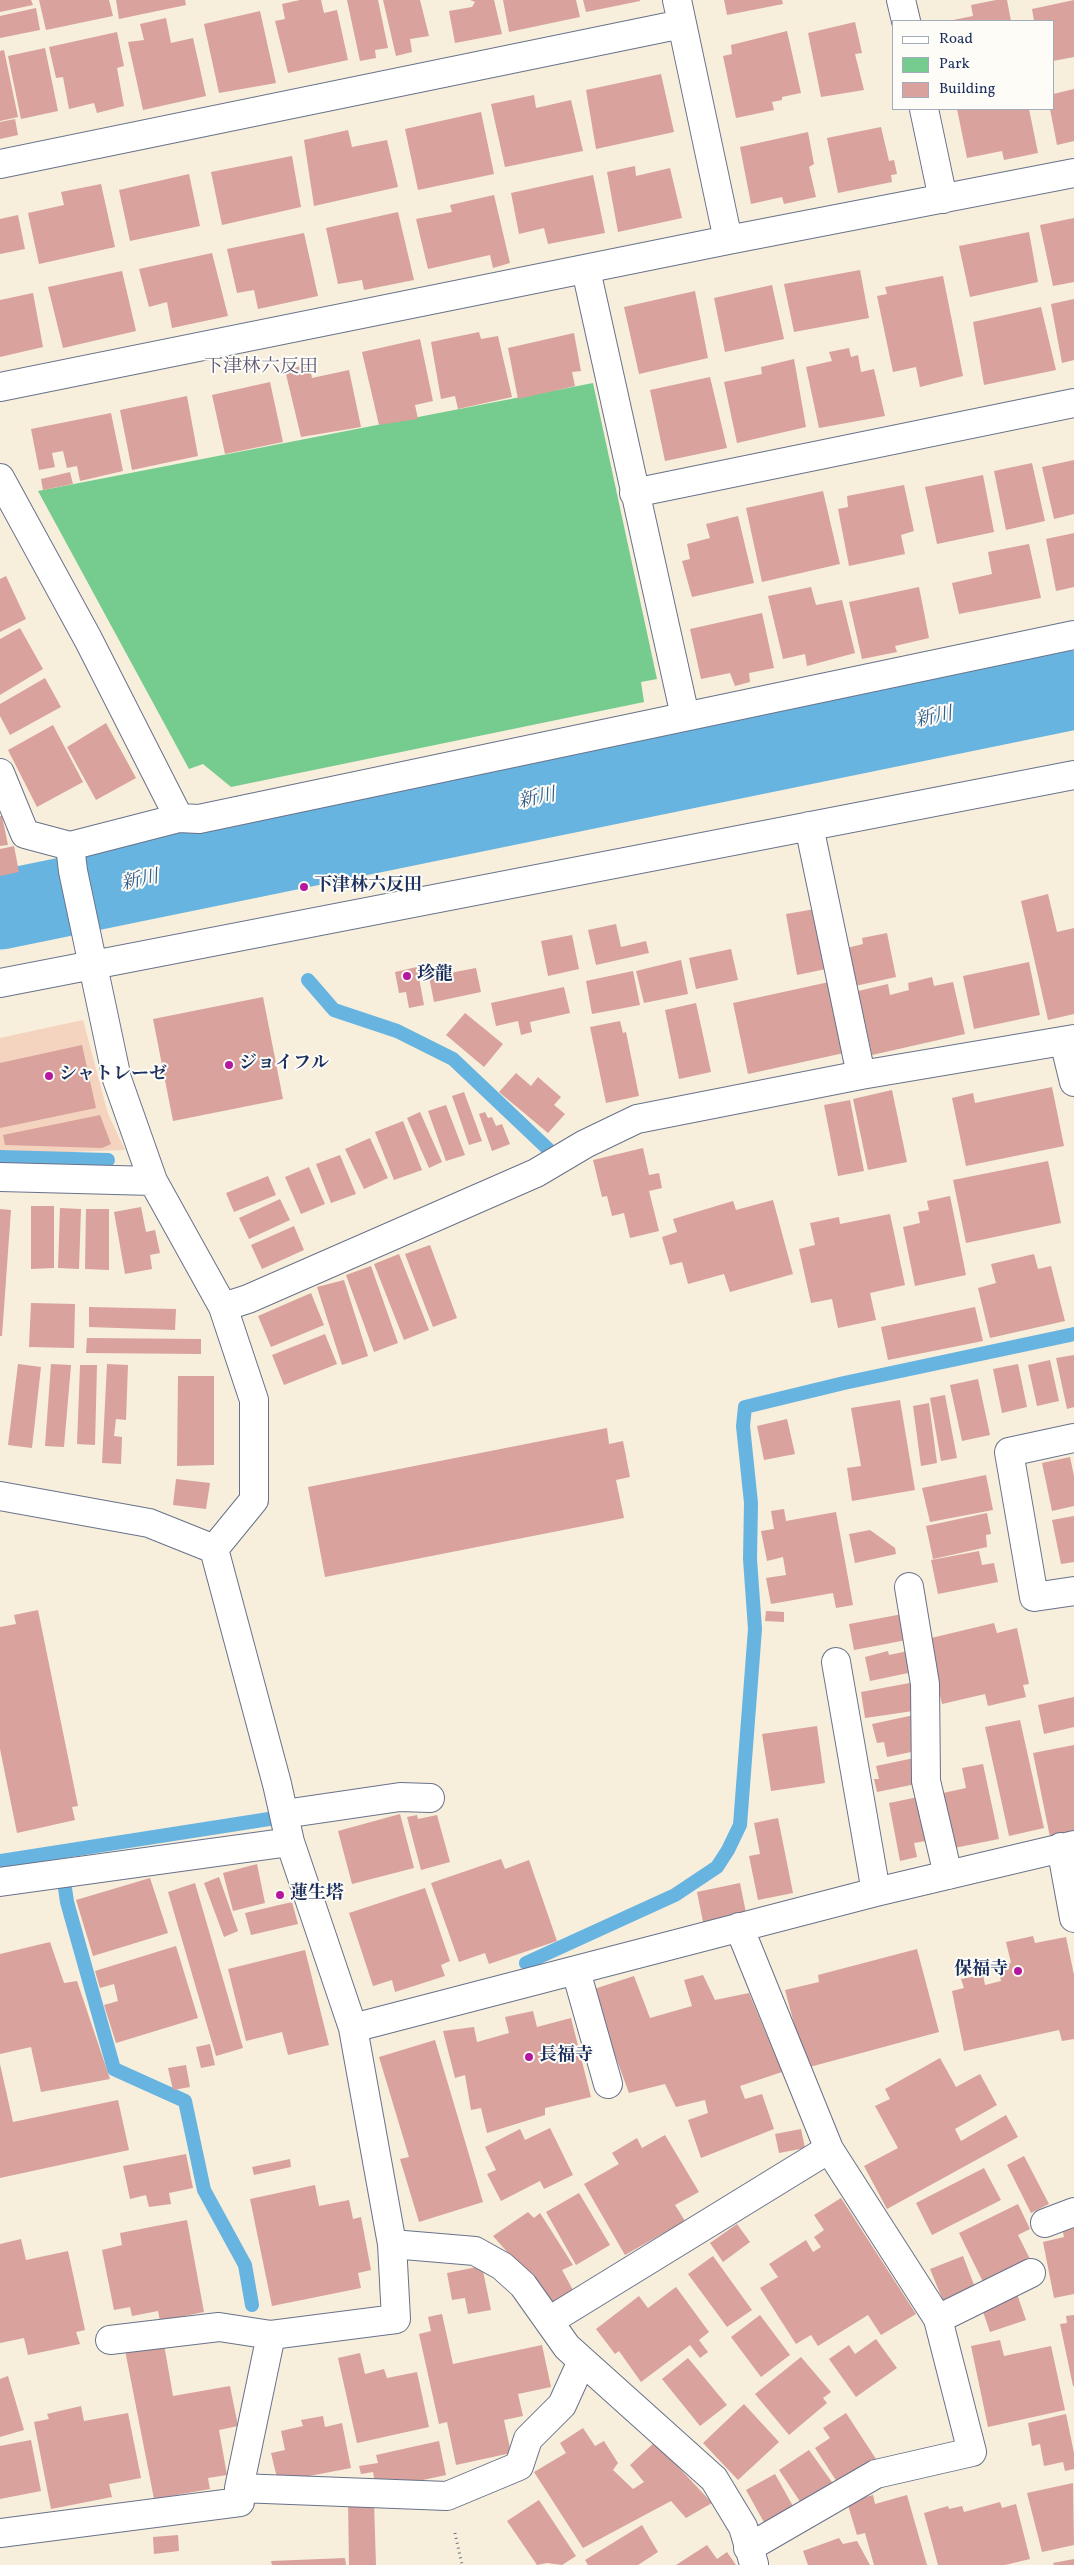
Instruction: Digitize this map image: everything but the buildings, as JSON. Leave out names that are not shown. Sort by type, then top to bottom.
[{"type":"street","points":[[901,0],[906,20]]},
{"type":"street","points":[[0,164],[680,12],[728,240]]},
{"type":"street","points":[[924,110],[943,199]]},
{"type":"street","points":[[0,387],[728,240],[1074,173]]},
{"type":"street","points":[[586,270],[685,716]]},
{"type":"street","points":[[634,492],[1074,403]]},
{"type":"street","points":[[0,478],[88,639],[179,818]]},
{"type":"street","points":[[0,774],[25,834],[71,858],[179,818],[199,819],[1074,634]]},
{"type":"street","points":[[0,983],[1074,775]]},
{"type":"street","points":[[810,826],[861,1075]]},
{"type":"street","points":[[71,858],[118,1079],[153,1181],[223,1307],[254,1400],[254,1500],[214,1549]]},
{"type":"street","points":[[223,1307],[248,1299],[536,1173],[585,1144],[637,1119],[861,1075],[1069,1040],[1074,1082]]},
{"type":"street","points":[[0,1177],[153,1181]]},
{"type":"street","points":[[1074,1438],[1009,1452],[1034,1597],[1074,1591]]},
{"type":"street","points":[[0,1496],[149,1523],[214,1549]]},
{"type":"street","points":[[110,2340],[219,2327],[271,2335],[396,2319],[392,2244],[353,2028],[290,1842],[214,1549]]},
{"type":"street","points":[[910,1587],[925,1684],[926,1781],[948,1875]]},
{"type":"street","points":[[836,1662],[876,1892]]},
{"type":"street","points":[[284,1814],[400,1797],[430,1798]]},
{"type":"street","points":[[0,1882],[290,1842]]},
{"type":"street","points":[[353,2028],[876,1892],[1068,1846],[1074,1918]]},
{"type":"street","points":[[392,2244],[475,2251],[502,2266],[523,2285],[567,2347],[714,2479],[743,2528],[751,2556],[876,2474],[972,2452],[938,2319],[829,2149],[739,1928]]},
{"type":"street","points":[[576,1970],[608,2084]]},
{"type":"street","points":[[550,2321],[829,2149]]},
{"type":"street","points":[[1045,2222],[1074,2212]]},
{"type":"street","points":[[938,2319],[1031,2273]]},
{"type":"street","points":[[0,2533],[240,2502],[239,2488],[271,2335]]},
{"type":"street","points":[[239,2488],[447,2496],[519,2466],[528,2439],[562,2405],[582,2361]]},
{"type":"shaded area","name":"シャトレーゼ","points":[[83,1020],[108,1114],[125,1150],[14,1154],[0,1152],[0,1038]]},
{"type":"green space","points":[[593,383],[657,679],[641,682],[644,702],[231,787],[203,764],[189,769],[38,491]]},
{"type":"waterway","name":"新川","points":[[0,910],[1074,690]]},
{"type":"waterway","points":[[308,980],[334,1010],[397,1031],[453,1059],[548,1149]]},
{"type":"waterway","points":[[0,1157],[108,1160]]},
{"type":"waterway","points":[[526,1963],[675,1895],[717,1867],[740,1825],[755,1629],[750,1559],[751,1503],[743,1426],[745,1407],[844,1383],[1074,1334]]},
{"type":"waterway","points":[[0,1861],[269,1819]]},
{"type":"waterway","points":[[65,1888],[67,1902],[114,2069],[185,2101],[204,2190],[245,2265],[252,2305]]},
{"type":"place","name":"下津林六反田","points":[[304,887]]},
{"type":"place","name":"珍龍","points":[[407,976]]},
{"type":"place","name":"ジョイフル","points":[[229,1065]]},
{"type":"place","name":"シャトレーゼ","points":[[49,1076]]},
{"type":"place","name":"蓮生塔","points":[[280,1895]]},
{"type":"place","name":"保福寺","points":[[1018,1971]]},
{"type":"place","name":"長福寺","points":[[529,2057]]},
{"type":"district","name":"下津林六反田","points":[[261,369]]}]
